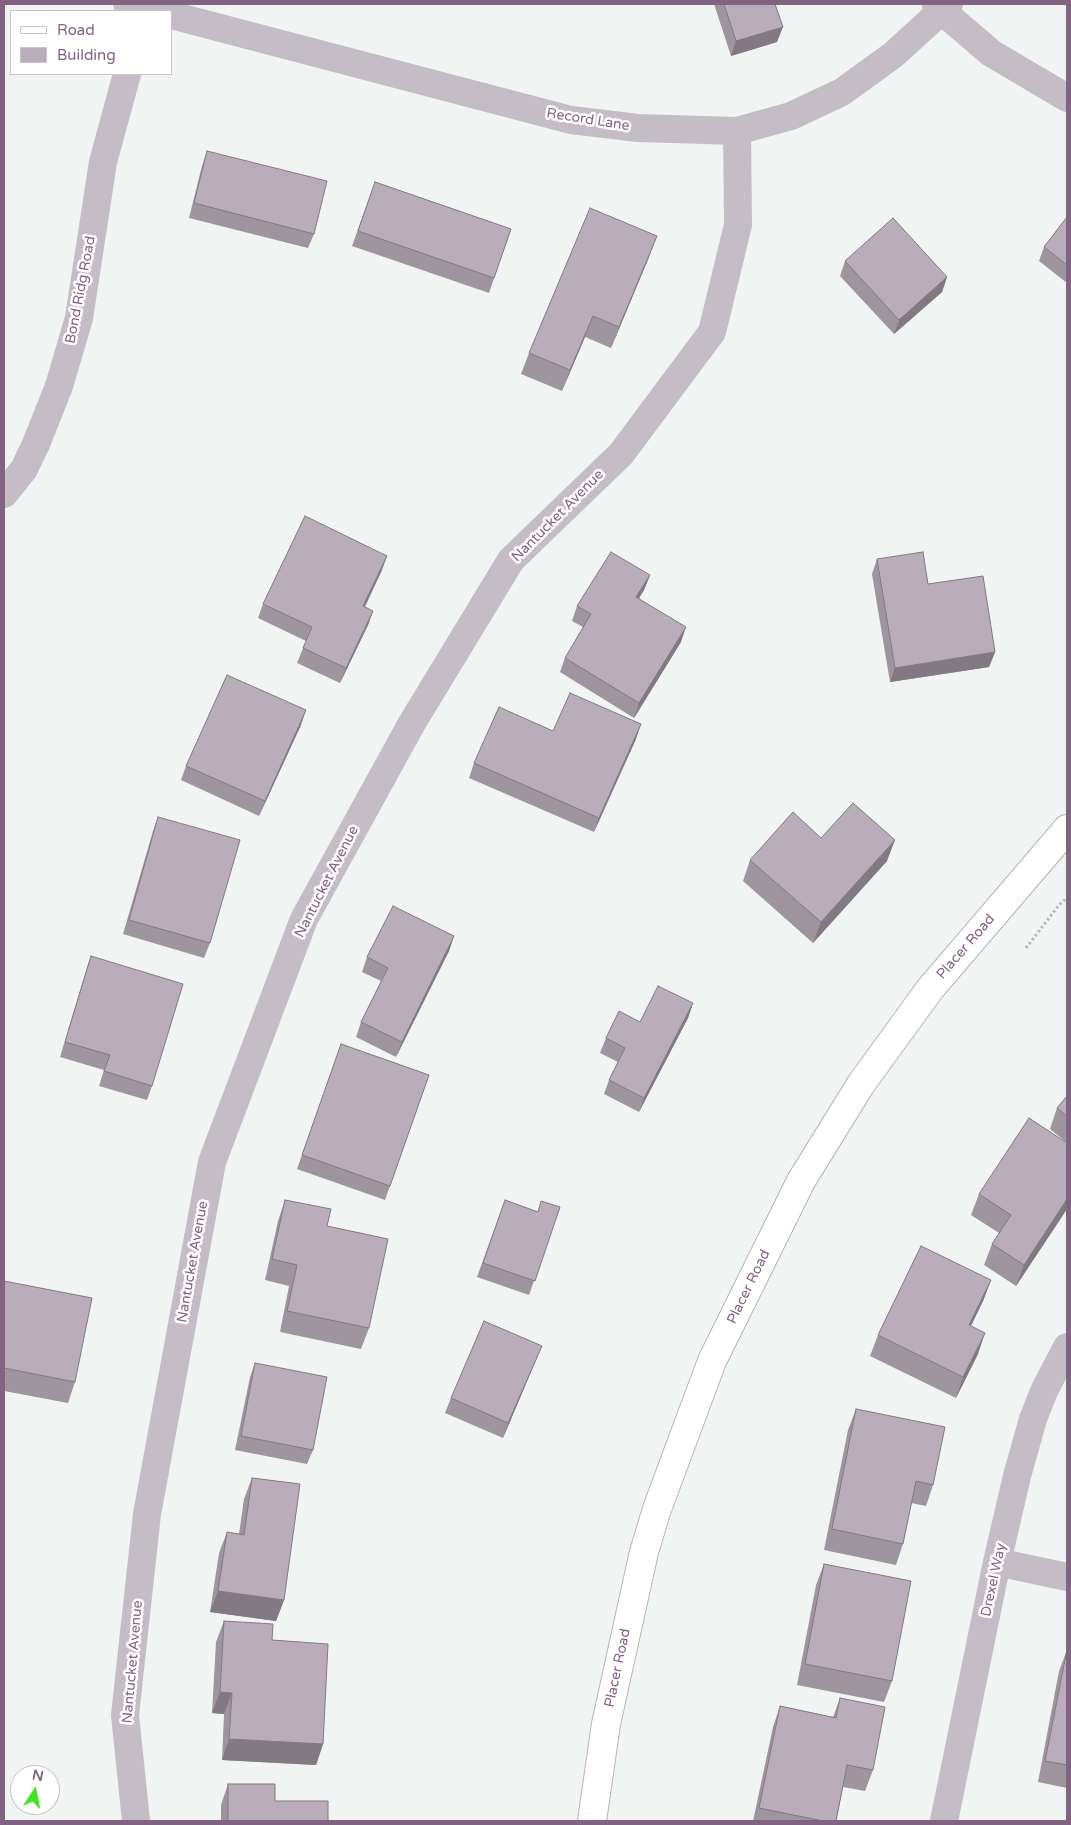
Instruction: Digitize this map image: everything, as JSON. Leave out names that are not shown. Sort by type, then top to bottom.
[{"type":"main road","name":"Placer Road","points":[[592,1821],[606,1724],[644,1552],[660,1500],[712,1360],[801,1181],[861,1084],[930,989],[1067,829]]},
{"type":"street","points":[[942,6],[991,53],[1067,98]]},
{"type":"street","name":"Record Lane","points":[[172,15],[571,120],[638,128],[736,131],[791,116],[842,92],[893,55],[942,6]]},
{"type":"street","name":"Bond Ridg Road","points":[[4,494],[24,469],[62,378],[79,318],[103,162],[127,75]]},
{"type":"street","name":"Nantucket Avenue","points":[[136,1821],[125,1715],[146,1524],[212,1162],[304,919],[412,723],[511,560],[621,454],[712,332],[738,225],[736,131]]},
{"type":"street","name":"Drexel Way","points":[[944,1821],[996,1562],[1017,1476],[1033,1419],[1044,1391],[1067,1347]]},
{"type":"street","points":[[996,1562],[1067,1577]]},
{"type":"path","points":[[1026,948],[1059,905],[1067,898]]},
{"type":"building","points":[[724,4],[775,4],[783,27],[736,41]]},
{"type":"building","points":[[207,151],[327,181],[314,234],[194,203]]},
{"type":"building","points":[[375,182],[511,229],[494,278],[358,231]]},
{"type":"building","points":[[590,208],[657,236],[619,327],[593,316],[570,370],[529,353]]},
{"type":"building","points":[[1067,217],[1067,265],[1044,247]]},
{"type":"building","points":[[893,218],[947,277],[899,320],[845,261]]},
{"type":"building","points":[[305,516],[387,556],[363,606],[373,611],[346,668],[303,648],[312,627],[263,604]]},
{"type":"building","points":[[611,552],[650,575],[636,597],[686,627],[639,703],[565,658],[591,614],[577,606]]},
{"type":"building","points":[[923,552],[928,584],[983,576],[995,652],[895,668],[877,559]]},
{"type":"building","points":[[227,675],[306,710],[265,801],[186,766]]},
{"type":"building","points":[[570,693],[641,724],[599,818],[474,763],[499,707],[553,731]]},
{"type":"building","points":[[853,803],[895,840],[821,922],[750,860],[793,812],[821,838]]},
{"type":"building","points":[[158,817],[240,840],[210,943],[129,920]]},
{"type":"building","points":[[393,906],[454,936],[402,1042],[361,1022],[388,968],[367,957]]},
{"type":"building","points":[[91,956],[183,984],[152,1086],[104,1071],[110,1055],[65,1042]]},
{"type":"building","points":[[658,986],[693,1003],[644,1098],[609,1080],[625,1048],[606,1038],[619,1011],[640,1022]]},
{"type":"building","points":[[341,1044],[429,1075],[390,1186],[302,1155]]},
{"type":"building","points":[[1067,1096],[1067,1116],[1057,1108]]},
{"type":"building","points":[[1029,1118],[1067,1143],[1067,1199],[1024,1265],[992,1244],[1011,1215],[979,1194]]},
{"type":"building","points":[[285,1200],[331,1209],[327,1226],[388,1239],[369,1328],[287,1311],[297,1265],[272,1259]]},
{"type":"building","points":[[505,1200],[538,1212],[541,1201],[560,1207],[535,1281],[483,1263]]},
{"type":"building","points":[[921,1246],[991,1280],[969,1325],[985,1333],[963,1377],[878,1335]]},
{"type":"building","points":[[4,1281],[92,1298],[75,1382],[4,1368]]},
{"type":"building","points":[[484,1321],[542,1346],[508,1423],[451,1398]]},
{"type":"building","points":[[255,1363],[327,1377],[313,1450],[241,1436]]},
{"type":"building","points":[[856,1409],[945,1427],[933,1485],[916,1481],[903,1544],[832,1529]]},
{"type":"building","points":[[252,1478],[300,1484],[284,1600],[218,1591],[227,1532],[244,1535]]},
{"type":"building","points":[[824,1564],[911,1581],[892,1681],[805,1664]]},
{"type":"building","points":[[224,1621],[273,1624],[272,1640],[328,1644],[323,1744],[229,1739],[232,1693],[220,1692]]},
{"type":"building","points":[[1067,1650],[1067,1765],[1045,1761]]},
{"type":"building","points":[[840,1698],[885,1707],[873,1770],[847,1765],[836,1821],[823,1821],[759,1808],[780,1706],[836,1718]]},
{"type":"building","points":[[228,1784],[275,1784],[275,1801],[328,1801],[328,1821],[228,1821]]}]
